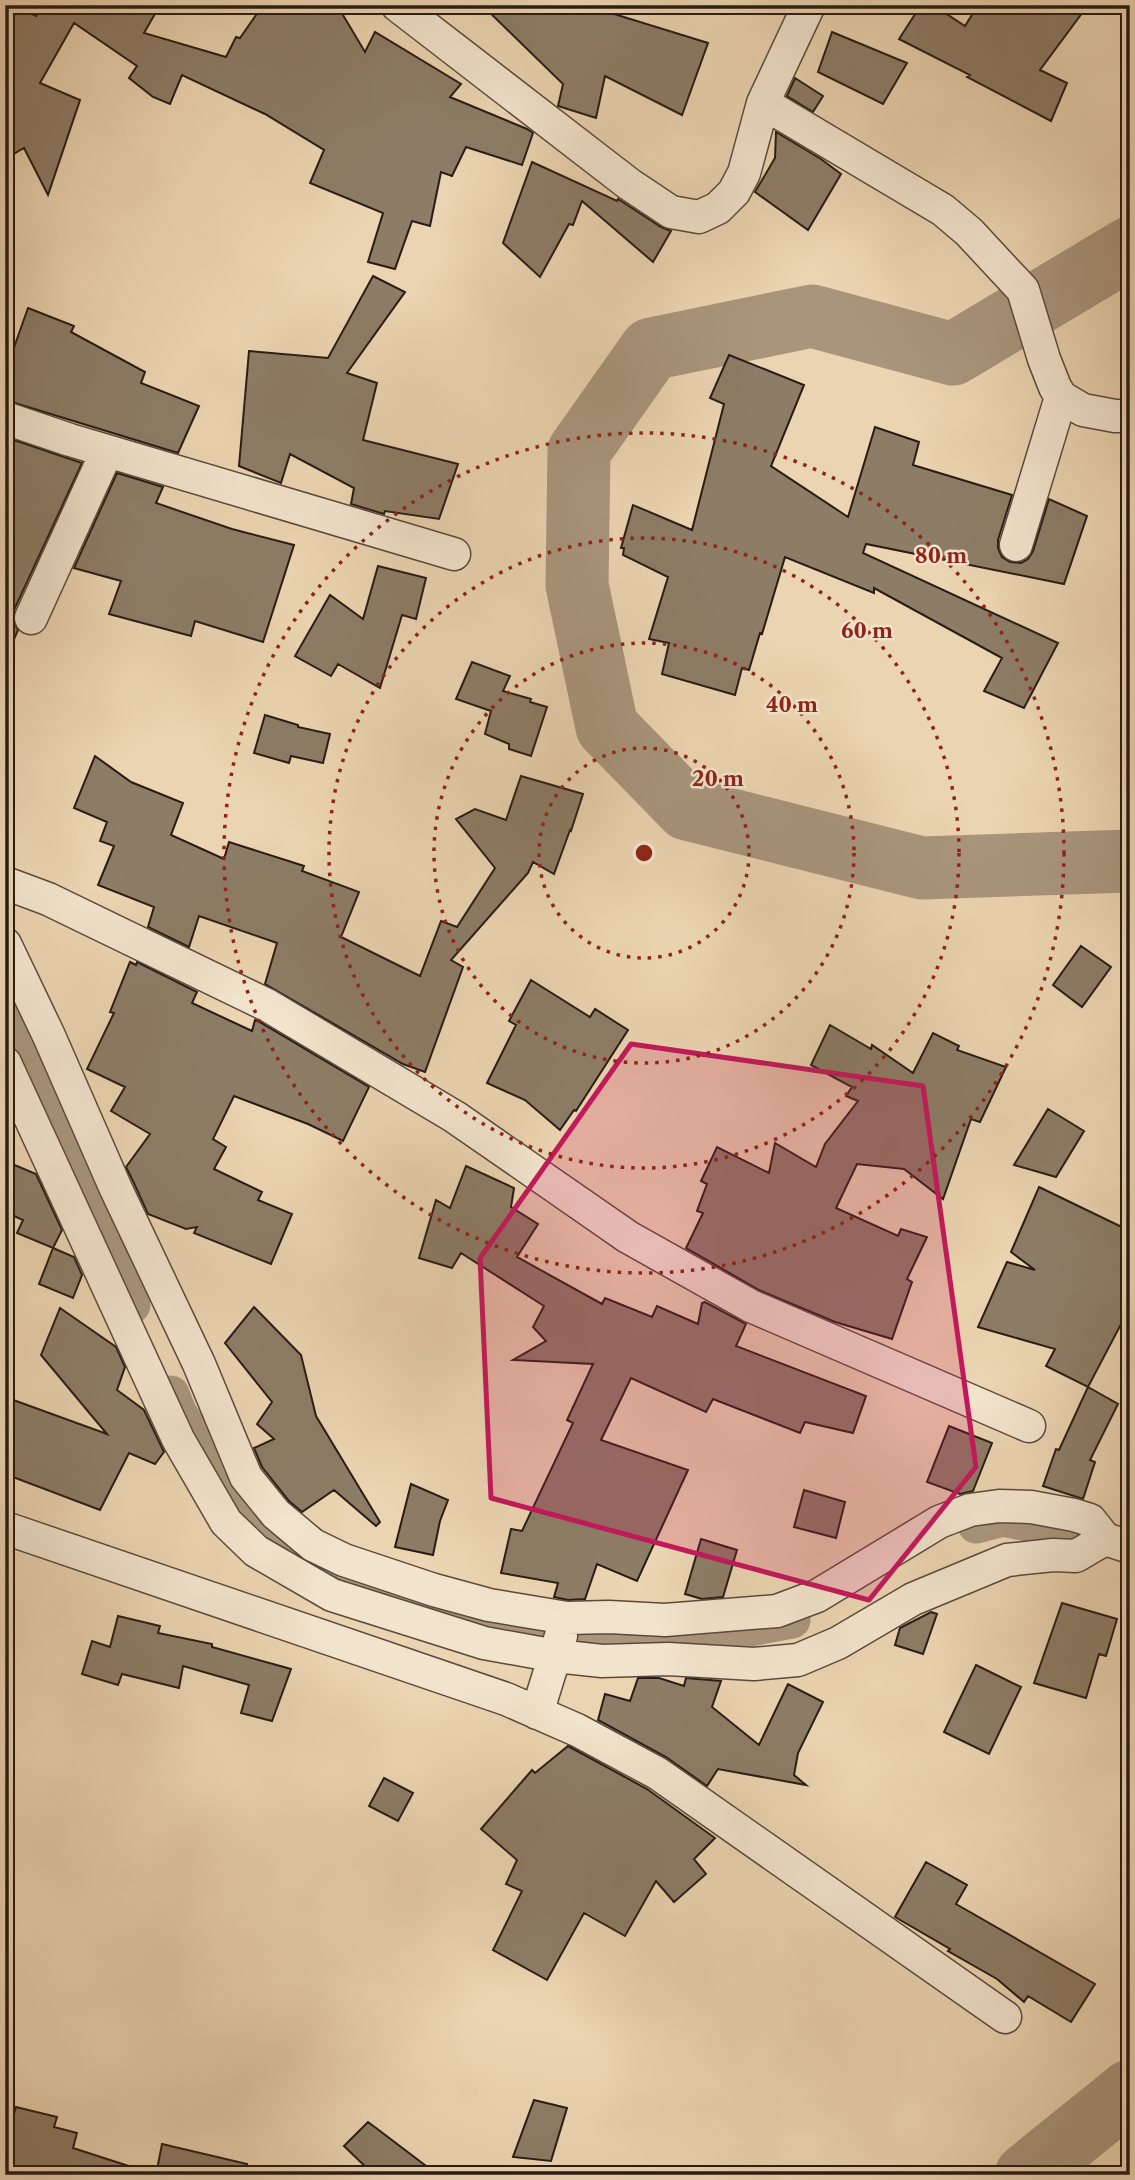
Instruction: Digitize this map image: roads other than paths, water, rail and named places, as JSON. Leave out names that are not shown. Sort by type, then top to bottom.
[{"type":"street","points":[[399,6],[629,184],[671,212],[699,217],[718,208],[734,192],[744,173],[763,103],[809,5]]},
{"type":"street","points":[[763,103],[943,210],[969,232],[1023,290],[1044,359],[1061,397],[1083,410],[1130,416]]},
{"type":"street","points":[[1016,545],[1061,397]]},
{"type":"street","points":[[5,418],[454,554]]},
{"type":"street","points":[[31,618],[107,451]]},
{"type":"street","points":[[5,883],[48,899],[267,1004],[455,1117],[628,1237],[751,1306],[1029,1426]]},
{"type":"street","points":[[5,944],[199,1364],[246,1477],[275,1514],[313,1545],[429,1607]]},
{"type":"street","points":[[5,1063],[178,1440],[226,1522],[256,1551],[332,1595],[429,1607],[489,1605],[561,1638],[602,1661],[667,1659],[754,1664],[798,1660],[838,1643],[913,1599],[1007,1560],[1053,1555],[1076,1556],[1117,1543]]},
{"type":"street","points":[[537,1713],[561,1638],[609,1617],[665,1620],[776,1611],[817,1595],[939,1522],[970,1510],[999,1506],[1031,1507],[1074,1515],[1090,1520],[1117,1543]]},
{"type":"street","points":[[5,1528],[506,1699],[577,1730],[657,1773],[1005,2017]]},
{"type":"waterway","points":[[1130,248],[953,354],[812,316],[651,349],[579,451],[577,585],[607,727],[687,809],[922,868],[1130,861]]},
{"type":"waterway","points":[[5,1011],[132,1305]]},
{"type":"waterway","points":[[171,1394],[179,1414],[251,1520],[332,1581],[436,1611],[566,1637],[719,1634],[792,1620]]},
{"type":"waterway","points":[[976,1525],[1003,1518],[1084,1537]]},
{"type":"waterway","points":[[1026,2175],[1130,2091]]}]
